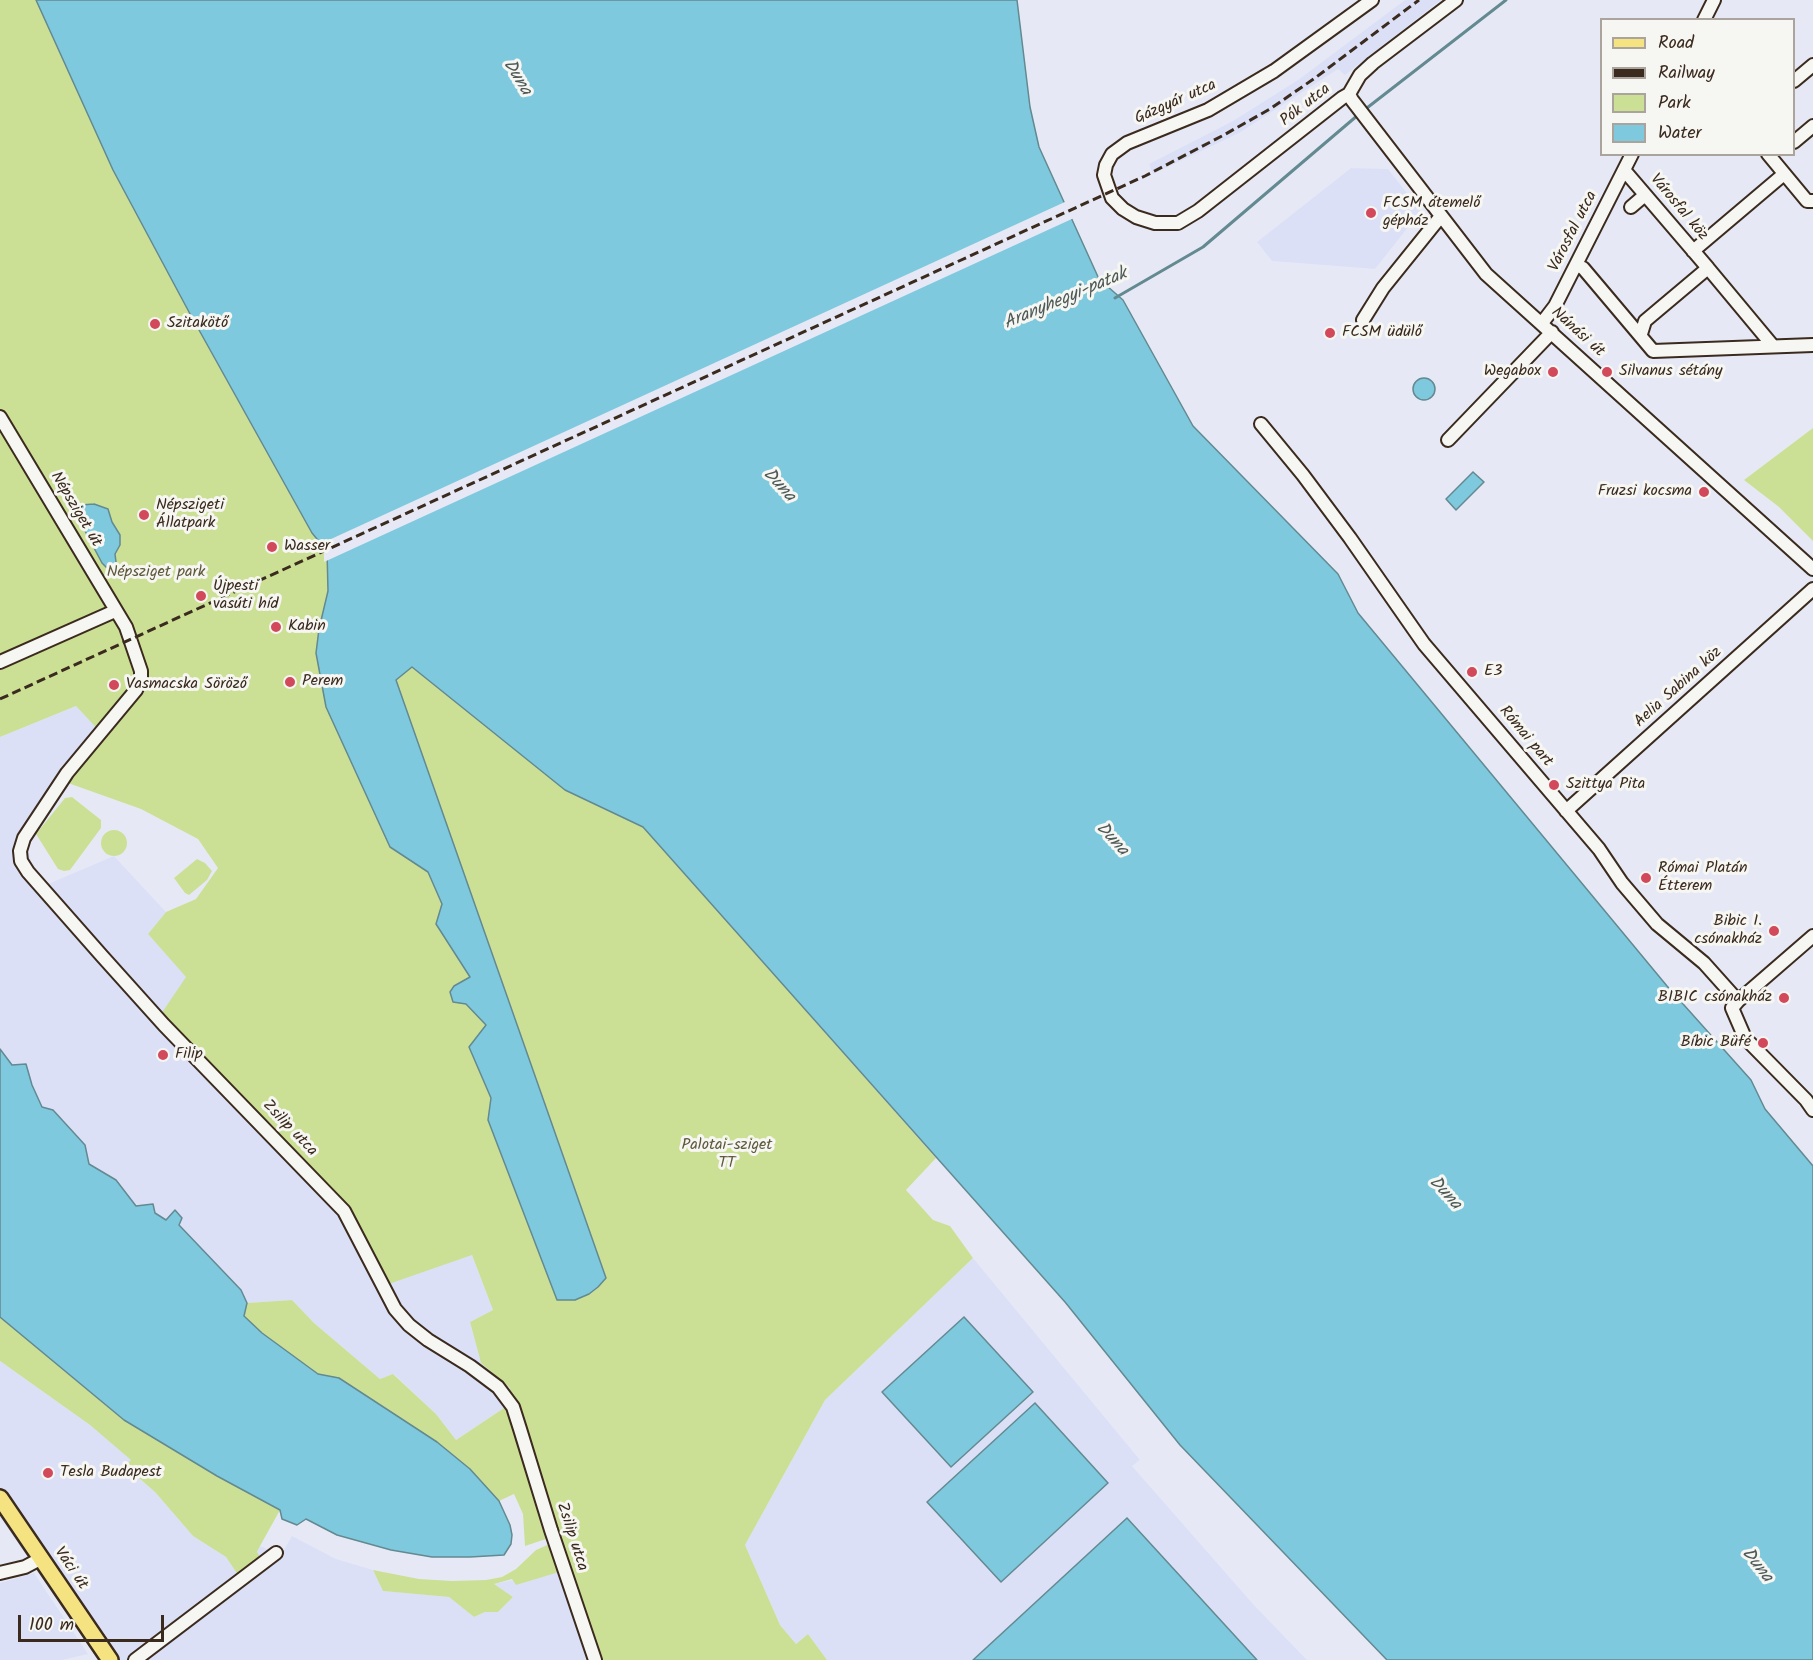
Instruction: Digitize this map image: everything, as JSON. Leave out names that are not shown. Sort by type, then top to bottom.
[{"type":"main road","name":"Váci út","points":[[0,1498],[110,1660]]},
{"type":"street","name":"Gázgyár utca","points":[[1198,211],[1178,222],[1155,224],[1136,217],[1112,198],[1104,175],[1106,165],[1113,154],[1127,143],[1208,110],[1274,71],[1372,0]]},
{"type":"street","name":"Pók utca","points":[[1198,211],[1342,98],[1350,97],[1360,75],[1373,63],[1456,0]]},
{"type":"street","points":[[1705,18],[1714,0]]},
{"type":"street","points":[[1795,80],[1813,65]]},
{"type":"street","name":"Nánási út","points":[[1350,97],[1486,274],[1813,568]]},
{"type":"street","points":[[1795,140],[1813,126]]},
{"type":"street","name":"Városfal utca","points":[[1542,323],[1555,306],[1631,156]]},
{"type":"street","points":[[1772,156],[1784,174],[1811,203]]},
{"type":"street","name":"Városfal köz","points":[[1624,170],[1708,268]]},
{"type":"street","points":[[1693,251],[1784,174]]},
{"type":"street","points":[[1631,207],[1645,195]]},
{"type":"street","points":[[1363,320],[1383,288],[1441,216]]},
{"type":"street","points":[[1576,265],[1583,268],[1653,351],[1808,345],[1813,336]]},
{"type":"street","points":[[1641,334],[1646,321],[1708,268],[1773,346]]},
{"type":"street","points":[[1448,440],[1552,332]]},
{"type":"street","name":"Népsziget út","points":[[0,417],[126,627],[136,652]]},
{"type":"street","name":"Római part","points":[[1261,424],[1350,538],[1425,644],[1599,849],[1622,883],[1657,924],[1704,963],[1738,1001]]},
{"type":"street","name":"Aelia Sabina köz","points":[[1566,811],[1813,589]]},
{"type":"street","points":[[0,662],[115,611]]},
{"type":"street","name":"Zsilip utca","points":[[136,652],[141,679],[136,690],[67,773],[24,838],[20,851],[21,861],[28,872],[164,1025],[344,1211],[395,1309],[409,1325],[488,1379],[513,1407],[595,1660]]},
{"type":"street","points":[[1813,936],[1732,1008],[1745,1038],[1813,1110]]},
{"type":"street","points":[[135,1660],[276,1553]]},
{"type":"street","points":[[0,1573],[25,1567],[42,1558]]},
{"type":"shaded area","points":[[1405,0],[1441,0],[1345,75],[1338,69],[1239,133],[1153,174],[1149,164],[1233,121],[1298,80]]},
{"type":"shaded area","points":[[1351,168],[1388,169],[1421,211],[1375,269],[1272,261],[1257,242]]},
{"type":"shaded area","points":[[76,706],[104,735],[39,823],[27,845],[32,865],[48,884],[114,856],[166,912],[148,934],[187,977],[472,1255],[493,1310],[470,1322],[481,1363],[510,1388],[510,1404],[456,1440],[436,1414],[394,1374],[380,1379],[314,1323],[292,1300],[247,1303],[241,1290],[178,1225],[175,1211],[166,1220],[136,1206],[116,1180],[89,1164],[85,1145],[53,1110],[42,1107],[26,1064],[12,1065],[0,1049],[0,737]]},
{"type":"shaded area","points":[[973,1258],[1140,1460],[1132,1466],[1253,1604],[1307,1660],[827,1660],[808,1634],[796,1644],[780,1625],[745,1545],[825,1400]]},
{"type":"shaded area","points":[[0,1361],[90,1425],[132,1460],[125,1467],[155,1492],[193,1536],[226,1557],[238,1575],[260,1546],[281,1555],[292,1536],[336,1559],[373,1570],[384,1591],[449,1597],[474,1617],[485,1612],[498,1612],[513,1597],[493,1584],[569,1569],[601,1660],[98,1660],[0,1517]]},
{"type":"shaded area","points":[[34,1573],[88,1654],[62,1660],[0,1660],[0,1583]]},
{"type":"green space","points":[[0,0],[36,0],[113,170],[312,533],[327,551],[328,591],[316,653],[326,707],[390,847],[428,872],[442,904],[436,924],[470,978],[454,986],[450,993],[453,1002],[466,1003],[486,1025],[469,1047],[491,1098],[488,1120],[557,1300],[575,1300],[589,1294],[606,1277],[396,680],[412,667],[565,790],[643,827],[936,1158],[906,1190],[933,1220],[950,1226],[973,1258],[825,1400],[745,1545],[780,1625],[796,1644],[808,1634],[827,1660],[601,1660],[569,1569],[516,1585],[512,1579],[494,1584],[513,1597],[498,1612],[485,1612],[474,1617],[449,1597],[383,1591],[373,1570],[419,1579],[486,1580],[502,1577],[516,1569],[536,1550],[554,1542],[552,1537],[525,1546],[523,1514],[514,1494],[499,1501],[470,1469],[437,1442],[339,1378],[318,1374],[262,1333],[244,1316],[247,1303],[292,1300],[314,1323],[380,1379],[393,1374],[436,1414],[456,1440],[510,1404],[510,1388],[481,1363],[470,1322],[493,1310],[472,1255],[383,1286],[344,1211],[230,1093],[161,1014],[186,977],[148,934],[166,912],[196,899],[218,868],[198,839],[141,809],[68,783],[103,735],[76,706],[0,737]]},
{"type":"green space","points":[[1813,428],[1813,541],[1779,507],[1744,480]]},
{"type":"green space","points":[[72,797],[101,820],[101,828],[70,870],[64,871],[58,869],[36,834],[65,798]]},
{"type":"green space","points":[[114,830],[123,834],[127,843],[123,852],[114,856],[105,852],[101,843],[105,834]]},
{"type":"green space","points":[[197,859],[205,863],[212,871],[207,880],[189,895],[174,878]]},
{"type":"green space","points":[[0,1317],[124,1420],[217,1476],[280,1510],[257,1552],[260,1557],[238,1575],[226,1557],[193,1536],[155,1492],[125,1466],[131,1460],[90,1425],[0,1361]]},
{"type":"water","name":"Duna","points":[[36,0],[1017,0],[1030,107],[1039,147],[1099,279],[1123,300],[1193,426],[1338,574],[1358,613],[1667,986],[1751,1080],[1765,1109],[1813,1166],[1813,1660],[1387,1660],[1180,1445],[1065,1302],[643,827],[565,790],[412,667],[396,680],[606,1278],[589,1294],[575,1300],[557,1300],[488,1120],[491,1098],[469,1047],[486,1025],[466,1004],[453,1002],[450,992],[454,986],[470,977],[436,924],[442,904],[428,872],[390,847],[326,707],[316,653],[328,591],[327,551],[312,533],[113,170]]},
{"type":"water","points":[[1424,378],[1432,381],[1435,389],[1432,397],[1424,400],[1416,397],[1413,389],[1416,381]]},
{"type":"water","points":[[1473,472],[1484,482],[1456,510],[1446,499]]},
{"type":"water","points":[[94,504],[108,509],[112,522],[120,535],[120,545],[115,554],[117,570],[113,574],[102,563],[84,529],[85,519],[81,505]]},
{"type":"water","points":[[0,1049],[12,1065],[26,1064],[42,1107],[53,1110],[85,1145],[89,1164],[116,1180],[136,1206],[153,1204],[155,1213],[166,1220],[175,1210],[182,1218],[179,1225],[241,1290],[247,1303],[244,1316],[262,1333],[318,1374],[339,1378],[437,1442],[470,1469],[499,1501],[510,1525],[511,1544],[504,1555],[432,1557],[391,1550],[337,1535],[306,1519],[297,1525],[282,1519],[280,1510],[217,1476],[124,1420],[0,1317]]},
{"type":"water","points":[[964,1317],[1033,1392],[951,1467],[882,1392]]},
{"type":"water","points":[[1035,1403],[1108,1483],[1001,1582],[927,1502]]},
{"type":"water","points":[[1127,1518],[1257,1660],[973,1660]]},
{"type":"pier","name":"Újpesti vasúti híd","points":[[1067,201],[1074,218],[324,562],[324,552],[318,545]]},
{"type":"waterway","name":"Aranyhegyi-patak","points":[[1363,111],[1506,0]]},
{"type":"waterway","name":"Aranyhegyi-patak","points":[[1115,298],[1203,247],[1358,115]]},
{"type":"railway","points":[[0,699],[1145,176],[1270,109],[1419,0]]},
{"type":"place","name":"FCSM átemelő gépház","points":[[1371,213]]},
{"type":"place","name":"Szitakötő","points":[[155,324]]},
{"type":"place","name":"FCSM üdülő","points":[[1330,333]]},
{"type":"place","name":"Wegabox","points":[[1553,372]]},
{"type":"place","name":"Silvanus sétány","points":[[1607,372]]},
{"type":"place","name":"Fruzsi kocsma","points":[[1704,492]]},
{"type":"place","name":"Népszigeti Állatpark","points":[[144,515]]},
{"type":"place","name":"Wasser","points":[[272,547]]},
{"type":"place","name":"Újpesti vasúti híd","points":[[201,596]]},
{"type":"place","name":"Kabin","points":[[276,627]]},
{"type":"place","name":"E3","points":[[1472,672]]},
{"type":"place","name":"Perem","points":[[290,682]]},
{"type":"place","name":"Vasmacska Söröző","points":[[114,685]]},
{"type":"place","name":"Szittya Pita","points":[[1554,785]]},
{"type":"place","name":"Római Platán Étterem","points":[[1646,878]]},
{"type":"place","name":"Bibic I. csónakház","points":[[1774,931]]},
{"type":"place","name":"BIBIC csónakház","points":[[1784,998]]},
{"type":"place","name":"Bíbic Büfé","points":[[1763,1043]]},
{"type":"place","name":"Filip","points":[[163,1055]]},
{"type":"place","name":"Tesla Budapest","points":[[48,1473]]},
{"type":"park label","name":"Népsziget park","points":[[156,573]]},
{"type":"park label","name":"Palotai-sziget TT","points":[[727,1155]]}]
